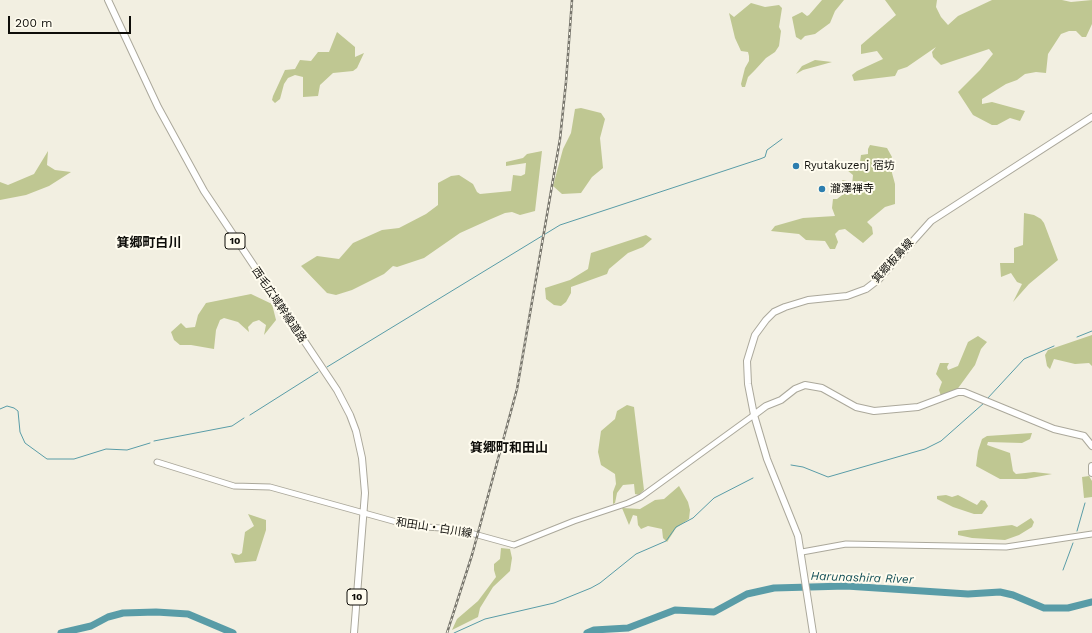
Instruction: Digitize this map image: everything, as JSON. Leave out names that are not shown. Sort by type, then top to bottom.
[{"type":"main road","name":"西毛広域幹線道路","points":[[108,0],[158,107],[204,191],[344,403],[356,431],[362,458],[364,513],[354,633]]},
{"type":"main road","name":"箕郷板鼻線","points":[[813,633],[802,552],[795,525],[765,454],[754,415],[748,384],[748,356],[758,331],[774,312],[795,303],[847,296],[866,289],[879,279],[912,240],[931,221],[1092,117]]},
{"type":"main road","points":[[754,415],[766,406],[781,400],[795,389],[804,385],[822,388],[856,407],[874,411],[918,407],[958,392],[964,392],[1054,429],[1084,436],[1092,446]]},
{"type":"main road","points":[[1092,466],[1092,473]]},
{"type":"street","name":"和田山・白川線","points":[[157,462],[234,486],[270,487],[411,526],[456,529],[506,544],[518,544],[574,520],[628,503],[641,497],[754,415]]},
{"type":"street","points":[[802,552],[846,544],[1006,547],[1092,534]]},
{"type":"green space","points":[[822,0],[844,0],[835,11],[830,23],[815,34],[805,36],[801,40],[796,37],[792,17],[802,12],[807,16],[809,15]]},
{"type":"green space","points":[[885,0],[937,0],[936,7],[941,17],[948,25],[958,16],[992,0],[1062,0],[1071,2],[1092,0],[1092,24],[1086,37],[1082,37],[1076,31],[1069,31],[1061,34],[1048,54],[1046,73],[1036,72],[1025,74],[982,99],[982,104],[992,102],[1025,111],[1020,121],[1010,118],[997,125],[992,125],[973,115],[958,92],[980,70],[993,54],[989,49],[941,65],[933,57],[932,52],[936,47],[907,67],[898,70],[895,76],[854,81],[852,75],[857,71],[883,59],[877,51],[861,54],[861,45],[896,15]]},
{"type":"green space","points":[[751,3],[765,7],[779,5],[782,8],[779,27],[781,31],[779,46],[775,52],[766,58],[748,77],[745,87],[742,87],[741,84],[745,68],[749,61],[749,56],[748,52],[741,51],[735,38],[729,13],[734,17]]},
{"type":"green space","points":[[337,32],[355,47],[355,57],[364,53],[357,68],[353,71],[333,73],[320,85],[318,96],[303,97],[303,77],[295,75],[288,78],[284,84],[280,99],[275,103],[272,100],[273,96],[285,70],[295,69],[300,60],[311,61],[318,52],[329,52]]},
{"type":"green space","points":[[815,60],[832,62],[803,70],[796,74],[802,66]]},
{"type":"green space","points":[[581,108],[601,113],[605,119],[600,138],[603,168],[592,177],[581,193],[562,194],[553,186],[563,149],[571,133],[575,109]]},
{"type":"green space","points":[[870,145],[887,148],[892,157],[892,173],[895,184],[895,204],[885,207],[867,222],[872,227],[873,234],[863,243],[845,229],[839,230],[835,234],[838,242],[835,249],[830,249],[825,241],[806,240],[799,234],[771,231],[775,226],[803,218],[835,216],[832,208],[833,199],[837,199],[846,192],[843,189],[842,180],[847,181],[850,187],[852,186],[853,175],[847,170],[848,165],[860,162],[861,155],[868,154]]},
{"type":"green space","points":[[48,151],[47,165],[55,170],[71,172],[49,186],[26,195],[0,200],[0,182],[8,185],[34,174]]},
{"type":"green space","points":[[542,151],[535,211],[520,215],[512,212],[505,213],[460,233],[424,258],[397,267],[393,266],[384,274],[352,290],[336,295],[327,293],[301,266],[317,256],[339,259],[353,243],[382,230],[399,228],[426,214],[438,205],[438,183],[451,176],[459,175],[473,184],[477,192],[480,194],[511,191],[513,175],[521,176],[525,174],[526,163],[506,166],[506,162],[523,158],[527,154]]},
{"type":"green space","points":[[1024,213],[1034,215],[1041,219],[1044,223],[1058,260],[1029,284],[1013,302],[1022,284],[1017,282],[1011,273],[1001,277],[1000,263],[1014,263],[1014,248],[1023,245]]},
{"type":"green space","points":[[646,235],[652,239],[643,247],[628,253],[609,269],[607,274],[571,287],[571,293],[566,302],[561,306],[554,305],[546,299],[545,288],[570,280],[588,269],[591,253]]},
{"type":"green space","points":[[251,294],[272,304],[276,320],[264,335],[266,325],[259,320],[253,322],[248,327],[249,332],[238,322],[224,318],[220,320],[216,330],[214,349],[191,345],[180,345],[174,340],[171,332],[181,323],[186,328],[195,327],[198,315],[206,303]]},
{"type":"green space","points":[[1092,335],[1092,366],[1089,363],[1075,364],[1054,359],[1050,369],[1047,366],[1045,355],[1048,350]]},
{"type":"green space","points":[[978,336],[987,342],[981,349],[975,365],[956,391],[941,396],[939,390],[942,382],[936,374],[940,363],[949,363],[947,367],[948,370],[958,366],[968,342]]},
{"type":"green space","points":[[627,405],[634,407],[644,490],[639,495],[635,494],[634,484],[623,485],[617,493],[615,503],[613,504],[613,492],[616,484],[615,474],[601,465],[598,452],[601,431],[615,419],[617,411]]},
{"type":"green space","points":[[1032,433],[1030,439],[1022,443],[988,442],[987,445],[1010,453],[1013,471],[1016,474],[1034,472],[1052,474],[1026,479],[1000,479],[976,466],[978,451],[982,439],[987,436]]},
{"type":"green space","points":[[1089,476],[1092,481],[1092,497],[1084,498],[1082,477]]},
{"type":"green space","points":[[679,486],[688,502],[690,510],[689,519],[676,528],[667,542],[663,538],[662,529],[648,526],[641,529],[638,525],[637,516],[633,515],[629,525],[622,508],[640,509],[655,500],[664,499]]},
{"type":"green space","points":[[946,495],[952,497],[958,495],[977,505],[981,500],[985,501],[988,506],[982,514],[974,514],[953,507],[937,499],[937,496]]},
{"type":"green space","points":[[248,514],[266,520],[266,530],[256,561],[235,563],[231,553],[239,555],[242,553],[245,532],[254,526]]},
{"type":"green space","points":[[1031,518],[1034,522],[1032,527],[1019,535],[1005,540],[972,538],[958,535],[958,531],[1012,525],[1017,527]]},
{"type":"green space","points":[[501,548],[510,549],[512,558],[510,571],[493,587],[480,608],[478,617],[452,630],[457,619],[478,601],[496,577],[494,564],[500,559]]},
{"type":"waterway","points":[[327,367],[560,225],[760,159],[765,157],[767,150],[782,139]]},
{"type":"waterway","points":[[1077,337],[1092,331]]},
{"type":"waterway","points":[[987,399],[1024,359],[1054,346]]},
{"type":"waterway","points":[[250,415],[318,372]]},
{"type":"waterway","points":[[791,465],[803,467],[828,477],[925,449],[941,441],[984,403]]},
{"type":"waterway","points":[[0,409],[7,406],[18,411],[20,432],[25,443],[47,459],[74,459],[106,449],[127,450],[150,443]]},
{"type":"waterway","points":[[154,441],[232,426],[244,418]]},
{"type":"waterway","points":[[454,633],[485,619],[554,603],[591,588],[600,583],[636,554],[666,541],[676,527],[693,518],[714,498],[753,478]]},
{"type":"waterway","points":[[1077,531],[1085,503]]},
{"type":"waterway","points":[[1063,570],[1073,543]]},
{"type":"waterway","name":"Harunashira River","points":[[587,633],[594,630],[628,628],[675,610],[714,612],[747,594],[774,588],[846,586],[968,594],[1000,592],[1013,595],[1044,608],[1068,608],[1092,602]]},
{"type":"waterway","name":"Harunashira River","points":[[61,633],[91,626],[108,617],[123,613],[156,612],[188,614],[233,633]]},
{"type":"railway","points":[[447,633],[472,555],[517,389],[560,139],[572,0]]},
{"type":"place","name":"Ryutakuzenj 宿坊","points":[[796,166]]},
{"type":"place","name":"瀧澤禅寺","points":[[822,189]]},
{"type":"district","name":"箕郷町白川","points":[[149,243]]},
{"type":"district","name":"箕郷町和田山","points":[[509,448]]}]
